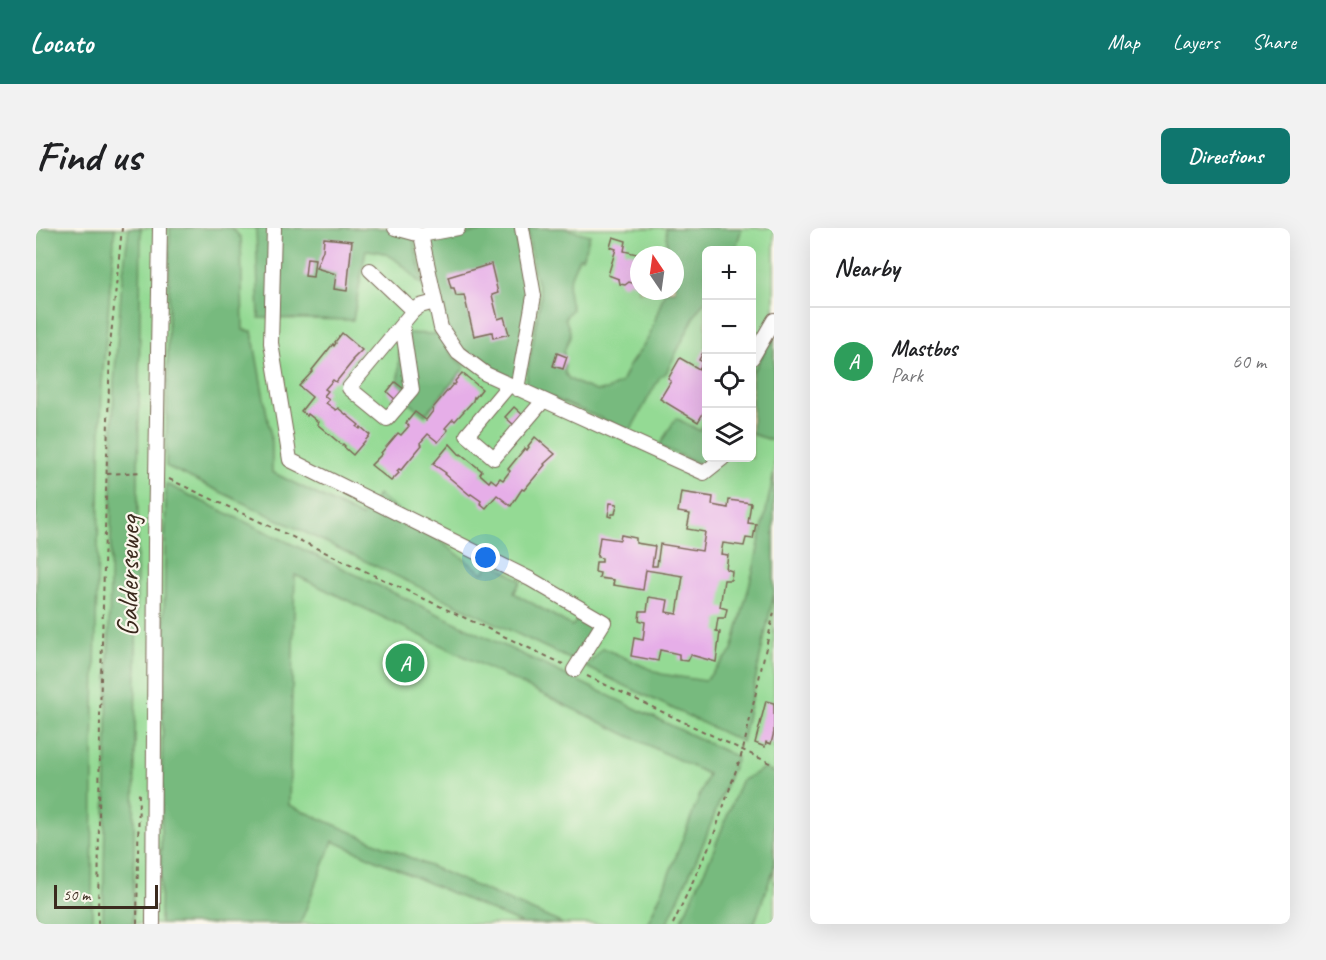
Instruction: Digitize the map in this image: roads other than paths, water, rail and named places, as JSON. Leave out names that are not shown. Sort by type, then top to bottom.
[{"type":"street","name":"Galderseweg","points":[[153,924],[149,473],[160,228]]},
{"type":"street","points":[[274,228],[271,343],[290,460],[530,579],[604,622],[574,670]]},
{"type":"street","points":[[395,228],[421,235],[458,228]]},
{"type":"street","points":[[522,228],[534,296],[513,387],[467,435],[494,458],[543,401]]},
{"type":"street","points":[[421,235],[441,328],[458,353],[486,374],[704,473],[718,462]]},
{"type":"street","points":[[370,270],[413,311]]},
{"type":"street","points":[[402,324],[412,390],[387,419],[349,388],[402,324],[413,311],[420,306],[435,302]]},
{"type":"street","points":[[754,354],[774,320]]},
{"type":"place","name":"Mastbos","points":[[405,663]]}]
